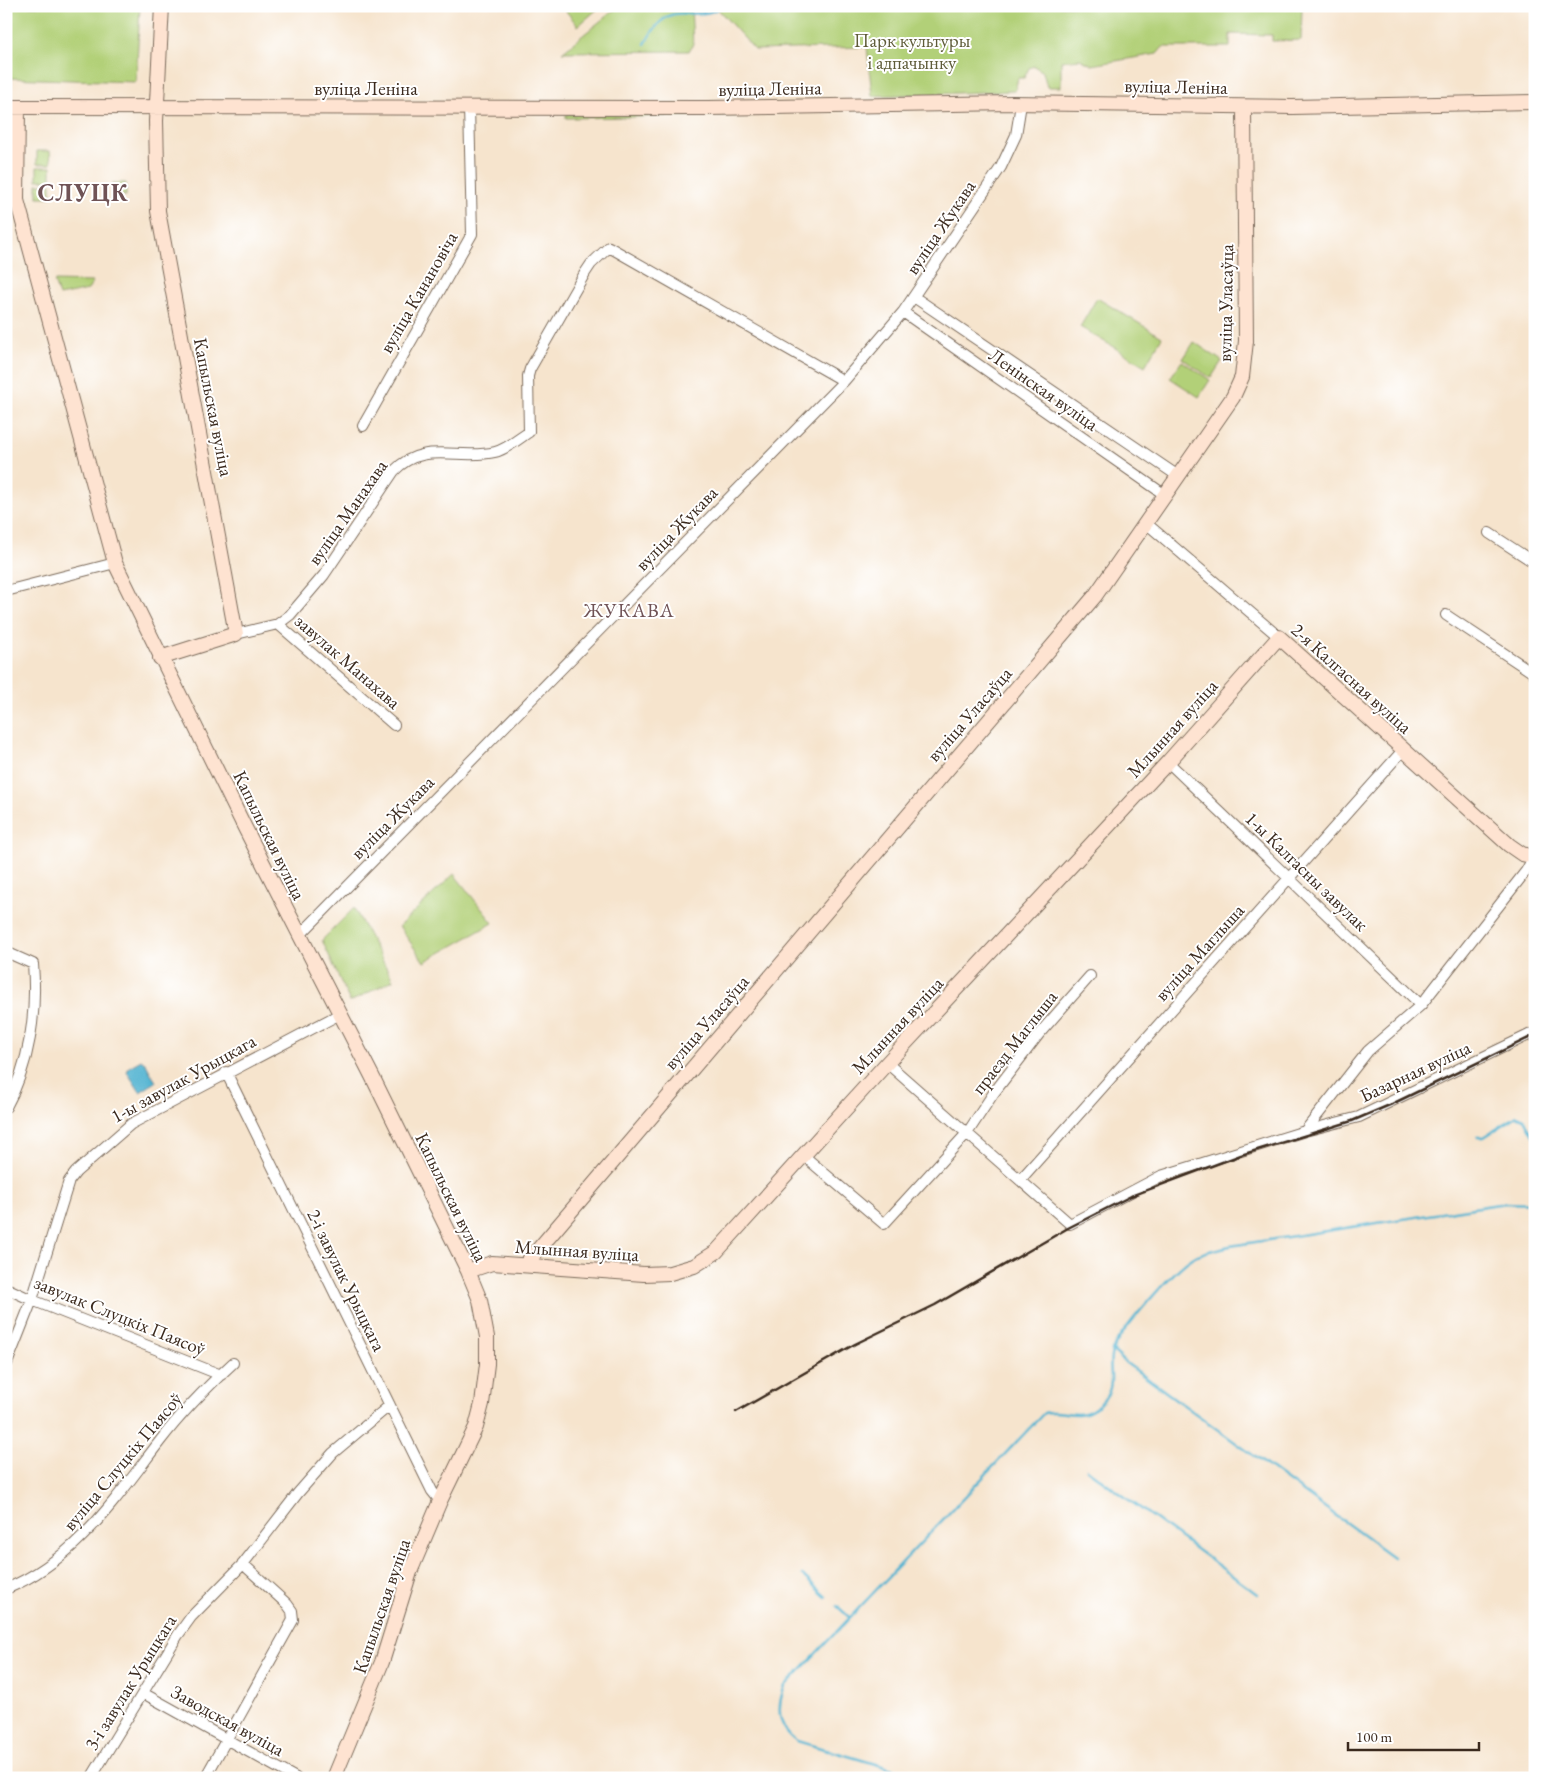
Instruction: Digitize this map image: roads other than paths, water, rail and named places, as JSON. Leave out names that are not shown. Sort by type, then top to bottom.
[{"type":"main road","name":"Капыльская вуліца","points":[[162,6],[156,107],[158,211],[236,634]]},
{"type":"main road","name":"вуліца Леніна","points":[[12,107],[469,106],[708,108],[1020,104],[1244,106],[1535,102]]},
{"type":"main road","name":"вуліца Уласаўца","points":[[525,1265],[1095,596],[1233,397],[1242,377],[1246,341],[1244,106]]},
{"type":"main road","name":"Капыльская вуліца","points":[[12,107],[17,200],[115,563],[160,658],[468,1271],[480,1300],[486,1337],[487,1364],[485,1385],[476,1427],[440,1501],[410,1572],[382,1662],[338,1776]]},
{"type":"main road","points":[[160,658],[236,634]]},
{"type":"main road","name":"2-я Калгасная вуліца","points":[[1279,638],[1509,845],[1522,854],[1534,858]]},
{"type":"main road","name":"Млынная вуліца","points":[[468,1271],[492,1264],[670,1274],[694,1266],[716,1252],[887,1063],[1168,762],[1279,638]]},
{"type":"street","name":"вуліца Жукава","points":[[299,936],[844,381],[903,312],[1001,168],[1016,135],[1020,104]]},
{"type":"street","name":"вуліца Канановіча","points":[[362,426],[472,234],[469,106]]},
{"type":"street","name":"вуліца Манахава","points":[[236,634],[278,624],[308,596],[394,471],[408,458],[430,454],[494,452],[529,432],[530,369],[588,268],[609,247],[844,381]]},
{"type":"street","name":"Ленінская вуліца","points":[[914,297],[1178,476]]},
{"type":"street","name":"Ленінская вуліца","points":[[903,312],[1165,495]]},
{"type":"street","name":"2-я Калгасная вуліца","points":[[1146,523],[1279,638]]},
{"type":"street","points":[[1489,533],[1535,563]]},
{"type":"street","points":[[6,590],[115,563]]},
{"type":"street","points":[[1446,615],[1535,674]]},
{"type":"street","name":"завулак Манахава","points":[[278,624],[394,725]]},
{"type":"street","name":"вуліца Маглыша","points":[[1021,1179],[1404,749]]},
{"type":"street","name":"1-ы Калгасны завулак","points":[[1168,762],[1289,876],[1421,1006]]},
{"type":"street","points":[[1306,1131],[1368,1052],[1421,1006],[1526,871],[1534,858]]},
{"type":"street","points":[[6,952],[33,964],[34,996],[30,1039],[23,1066],[6,1107]]},
{"type":"street","name":"праезд Маглыша","points":[[804,1156],[884,1224],[968,1132],[993,1094],[1039,1034],[1090,976]]},
{"type":"street","name":"1-ы завулак Урыцкага","points":[[6,1366],[32,1300],[70,1182],[76,1172],[131,1124],[226,1072],[340,1014]]},
{"type":"street","name":"Базарная вуліца","points":[[1021,1179],[1070,1224],[1162,1176],[1306,1131],[1359,1117],[1535,1032]]},
{"type":"street","points":[[887,1063],[1021,1179]]},
{"type":"street","name":"2-і завулак Урыцкага","points":[[226,1072],[389,1406],[432,1491],[440,1501]]},
{"type":"street","name":"завулак Слуцкіх Паясоў","points":[[6,1288],[221,1375]]},
{"type":"street","name":"вуліца Слуцкіх Паясоў","points":[[6,1589],[42,1571],[80,1540],[110,1508],[182,1414],[233,1363]]},
{"type":"street","name":"3-і завулак Урыцкага","points":[[91,1778],[178,1635],[191,1617],[243,1564],[298,1492],[333,1453],[389,1406]]},
{"type":"street","points":[[205,1778],[293,1620],[292,1611],[287,1604],[243,1564]]},
{"type":"street","name":"Заводская вуліца","points":[[143,1693],[296,1778]]},
{"type":"water","points":[[141,1060],[146,1064],[156,1082],[140,1092],[127,1072],[129,1067]]},
{"type":"waterway","points":[[645,44],[656,27],[667,17],[677,14],[709,12],[721,6]]},
{"type":"waterway","points":[[1478,1137],[1484,1137],[1517,1116],[1524,1119],[1535,1139]]},
{"type":"waterway","points":[[923,1778],[797,1741],[785,1730],[780,1716],[780,1702],[785,1686],[1044,1413],[1083,1414],[1095,1408],[1103,1400],[1111,1385],[1110,1364],[1113,1349],[1127,1327],[1174,1273],[1198,1255],[1230,1246],[1505,1203],[1535,1204]]},
{"type":"waterway","points":[[1112,1350],[1126,1363],[1393,1557]]},
{"type":"waterway","points":[[1087,1469],[1257,1594]]},
{"type":"waterway","points":[[802,1575],[826,1597]]},
{"type":"waterway","points":[[837,1606],[849,1617]]},
{"type":"railway","points":[[736,1412],[855,1344],[935,1305],[1068,1228],[1131,1196],[1241,1155],[1352,1121],[1392,1104],[1535,1035]]},
{"type":"district","name":"СЛУЦК","points":[[83,193]]},
{"type":"district","name":"ЖУКАВА","points":[[629,610]]},
{"type":"park label","name":"Парк культуры і адпачынку","points":[[912,51]]}]
